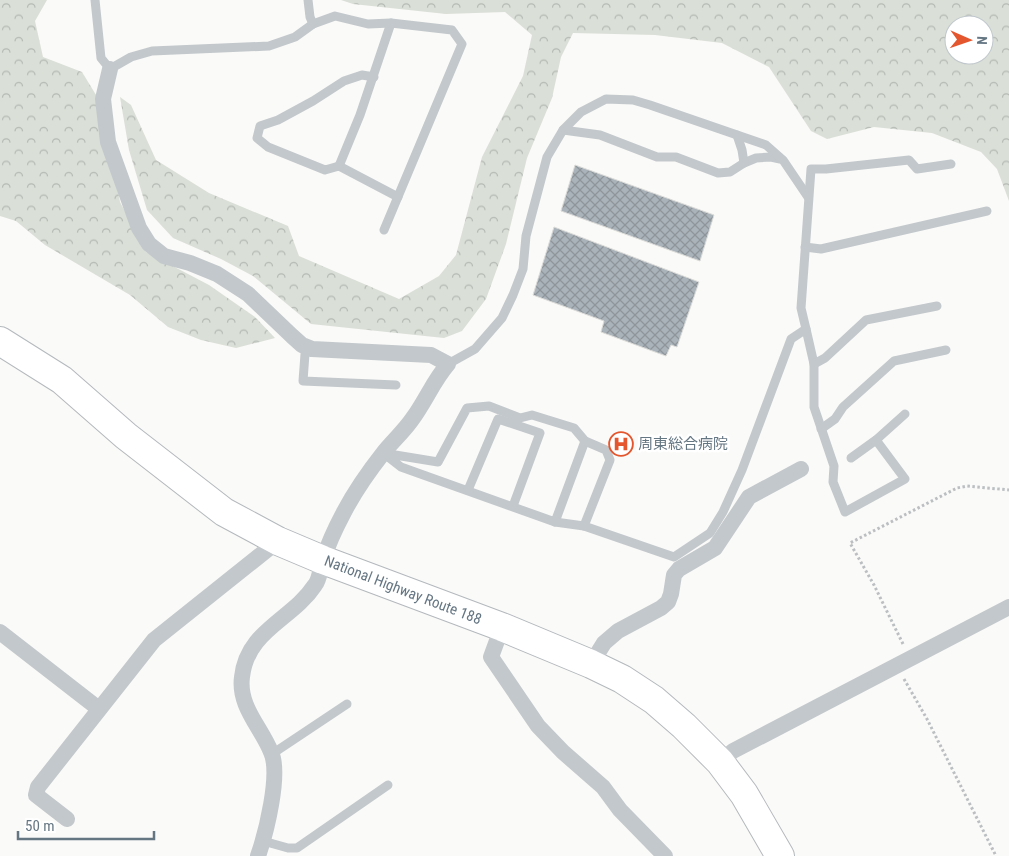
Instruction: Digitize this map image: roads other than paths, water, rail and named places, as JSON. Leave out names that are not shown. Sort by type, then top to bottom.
[{"type":"highway","name":"National Highway Route 188","points":[[0,341],[62,380],[133,442],[224,512],[278,541],[323,560],[502,627],[591,664],[622,679],[654,700],[684,726],[720,762],[744,794],[780,856]]},
{"type":"street","points":[[110,69],[103,99],[108,142],[139,228],[149,244],[164,256],[190,262],[217,274],[248,294],[302,345],[312,349],[431,355],[448,364],[412,419],[360,484],[344,511],[323,560],[317,584],[299,605],[258,639],[246,656],[241,678],[243,700],[272,754],[275,769],[268,821],[261,848]]},
{"type":"street","points":[[591,664],[604,643],[618,630],[668,602],[674,575],[679,569],[715,548],[749,497],[801,469]]},
{"type":"street","points":[[67,819],[36,795],[38,787],[154,640],[278,541]]},
{"type":"street","points":[[720,762],[733,751],[1009,607]]},
{"type":"street","points":[[502,627],[491,657],[538,726],[563,752],[603,787],[620,810],[665,856]]},
{"type":"street","points":[[0,632],[98,709]]},
{"type":"lane","points":[[95,0],[101,58],[110,69],[131,57],[152,51],[269,46],[295,37],[313,24],[335,16],[368,24],[391,23],[452,30],[462,44],[384,230]]},
{"type":"lane","points":[[308,0],[310,17],[313,24]]},
{"type":"lane","points":[[339,166],[374,77],[391,23]]},
{"type":"lane","points":[[374,77],[362,75],[344,81],[314,101],[278,120],[260,126],[256,138],[268,147],[325,170],[339,166],[398,197]]},
{"type":"lane","points":[[448,364],[475,349],[502,318],[523,269],[526,236],[547,157],[563,130],[581,112],[606,99],[633,100],[650,104],[766,145],[783,160],[808,197]]},
{"type":"lane","points":[[563,130],[600,135],[658,157],[676,157],[718,172],[730,172],[756,158],[771,157],[783,160]]},
{"type":"lane","points":[[737,135],[744,163]]},
{"type":"lane","points":[[876,440],[905,479],[846,512],[834,482],[834,466],[814,407],[814,364],[801,308],[804,289],[810,169],[826,170],[909,160],[917,169],[951,164]]},
{"type":"lane","points":[[805,247],[821,249],[987,211]]},
{"type":"lane","points":[[814,364],[825,358],[866,320],[937,306]]},
{"type":"lane","points":[[383,453],[401,467],[556,522],[584,526],[674,557],[710,533],[723,512],[742,470],[791,339],[806,329]]},
{"type":"lane","points":[[312,349],[305,354],[303,381],[396,385]]},
{"type":"lane","points":[[821,429],[835,419],[843,407],[894,362],[946,350]]},
{"type":"lane","points":[[383,453],[438,462],[467,408],[489,406],[520,418],[532,415],[574,428],[585,441],[606,450],[610,460],[584,526]]},
{"type":"lane","points":[[851,458],[876,440],[904,414]]},
{"type":"lane","points":[[468,490],[498,419],[540,433],[513,506]]},
{"type":"lane","points":[[556,522],[585,441]]},
{"type":"lane","points":[[272,754],[347,704]]},
{"type":"lane","points":[[261,848],[297,848],[388,785]]},
{"type":"place","name":"周東総合病院","points":[[621,444]]}]
